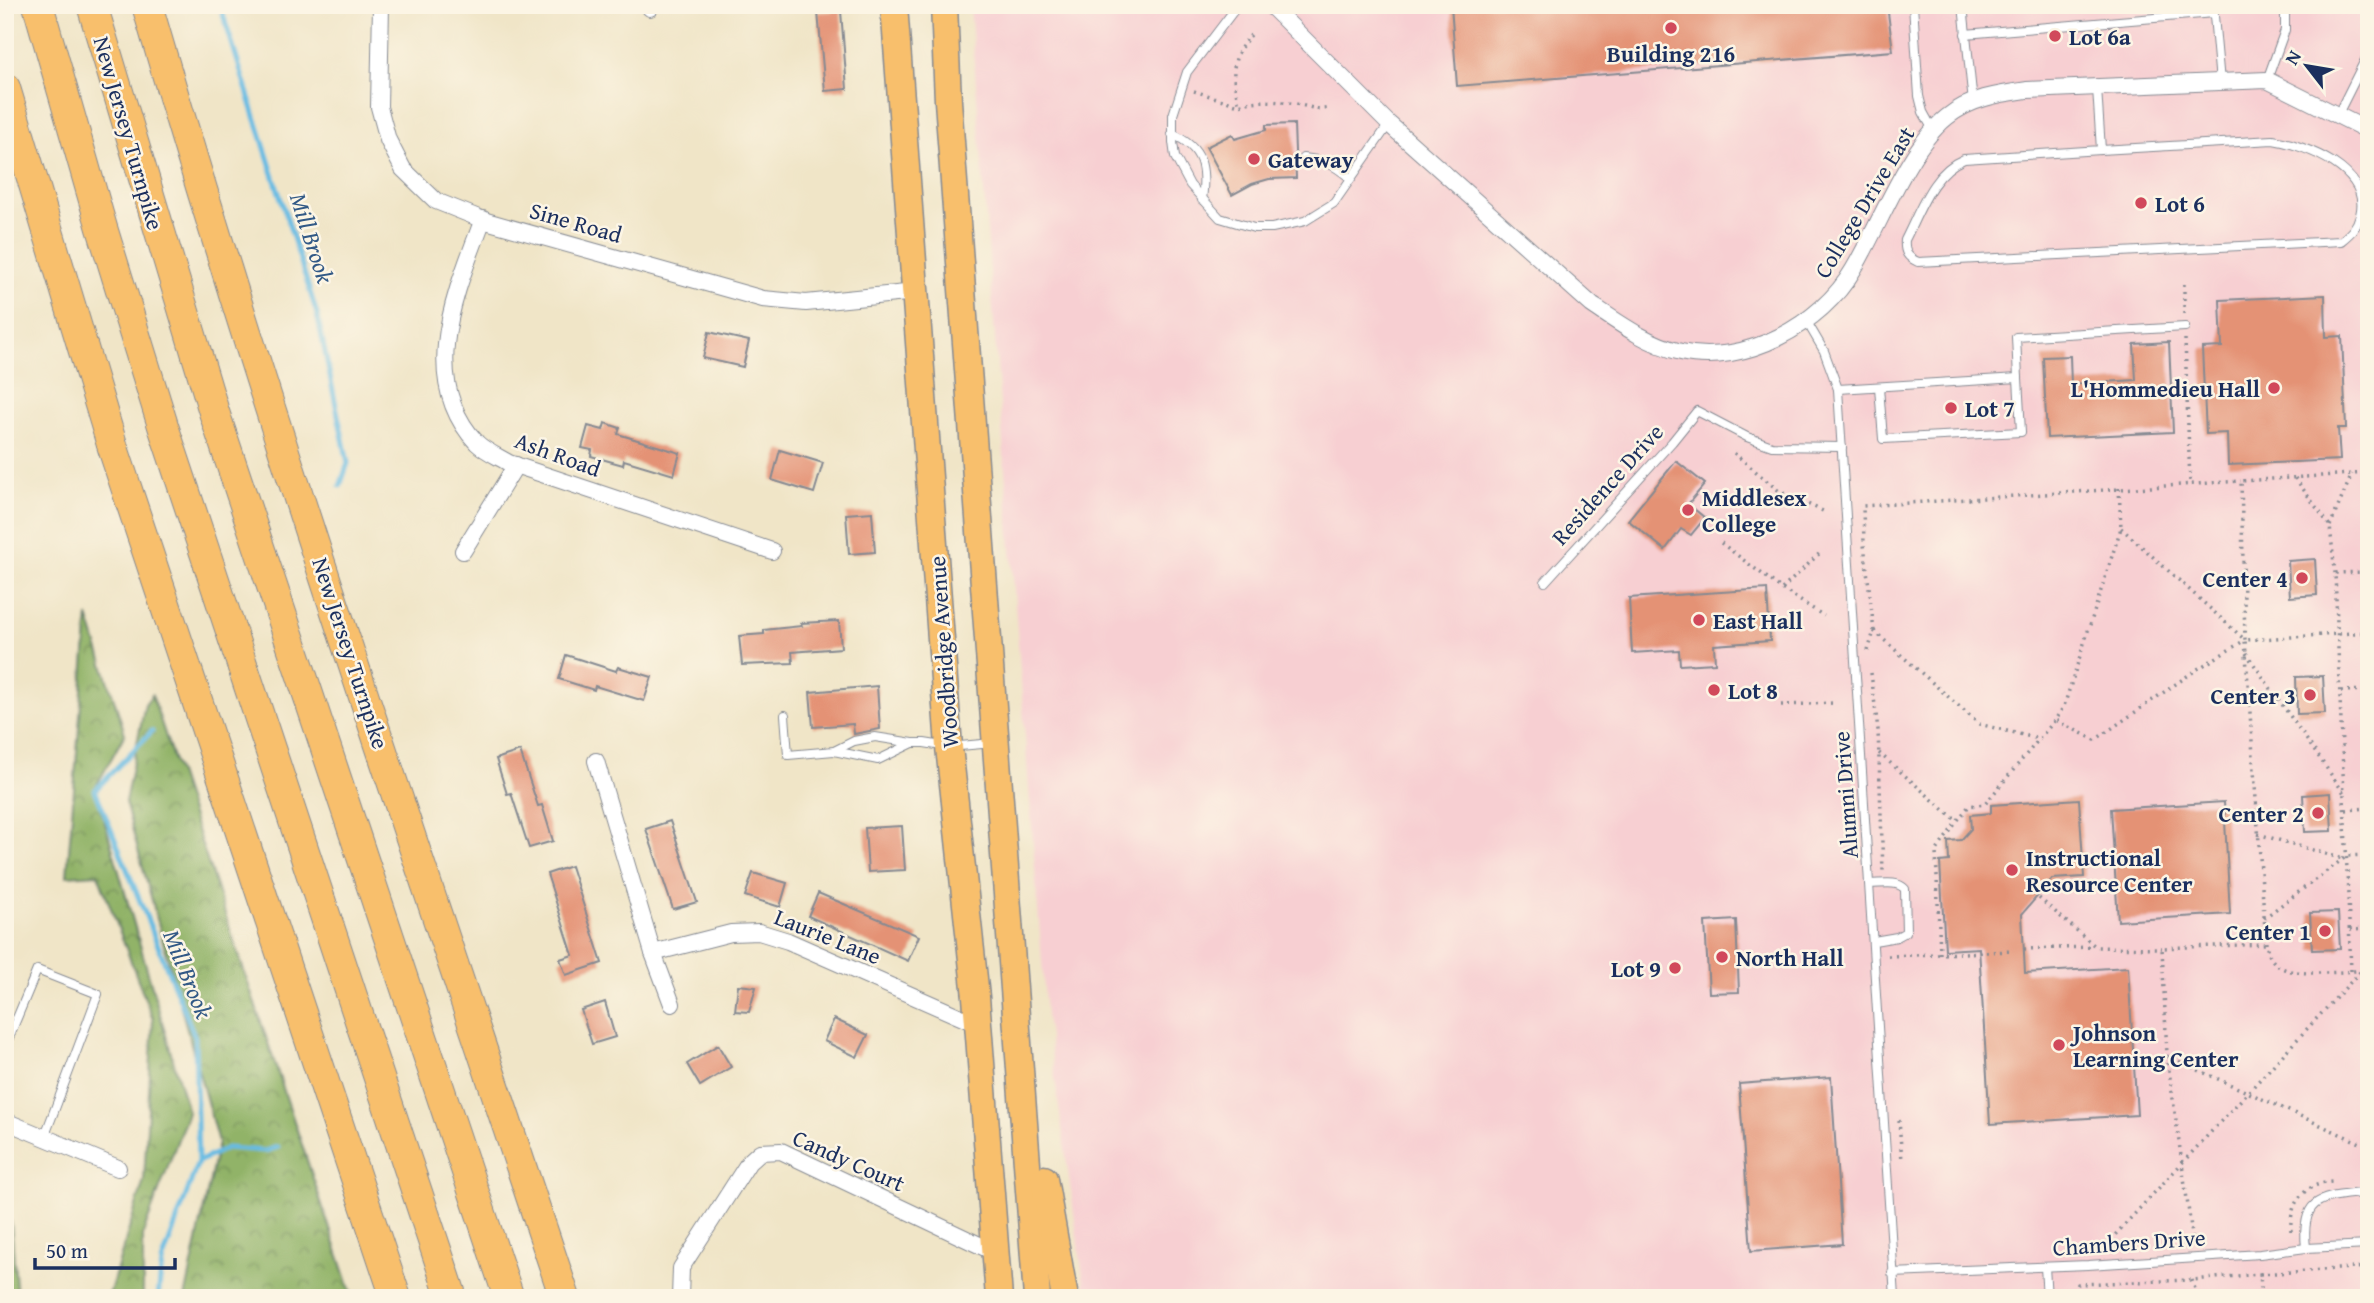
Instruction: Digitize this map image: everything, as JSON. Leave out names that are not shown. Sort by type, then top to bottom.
[{"type":"highway","points":[[38,5],[102,228],[164,429],[452,1298]]},
{"type":"highway","name":"New Jersey Turnpike","points":[[92,5],[214,412],[509,1298]]},
{"type":"highway","name":"New Jersey Turnpike","points":[[147,5],[265,395],[557,1296]]},
{"type":"highway","points":[[5,88],[117,461],[396,1298]]},
{"type":"main road","name":"Woodbridge Avenue","points":[[894,5],[949,747],[979,1026],[999,1298]]},
{"type":"main road","points":[[925,5],[947,101]]},
{"type":"main road","name":"Woodbridge Avenue","points":[[944,5],[947,101],[1037,1298]]},
{"type":"main road","points":[[1019,1037],[1065,1298]]},
{"type":"street","name":"Sine Road","points":[[381,5],[379,107],[388,139],[403,169],[436,201],[483,219],[763,299],[806,303],[916,292]]},
{"type":"street","name":"College Drive East","points":[[1270,5],[1389,124],[1592,305],[1626,329],[1662,347],[1683,353],[1705,355],[1756,347],[1807,322],[1834,297],[1852,272],[1914,155],[1933,130],[1948,116],[1995,94],[2027,90],[2267,80],[2369,131]]},
{"type":"street","name":"Ash Road","points":[[483,219],[454,300],[444,350],[449,391],[460,419],[479,445],[516,465],[772,551]]},
{"type":"street","points":[[463,551],[516,465]]},
{"type":"street","points":[[596,761],[653,953],[672,1004]]},
{"type":"street","name":"Laurie Lane","points":[[653,953],[731,933],[759,932],[788,941],[979,1026]]},
{"type":"street","points":[[5,1121],[118,1168]]},
{"type":"street","name":"Candy Court","points":[[680,1298],[681,1268],[749,1162],[760,1153],[781,1151],[996,1253]]},
{"type":"lane","points":[[1238,5],[1186,72],[1176,102],[1172,134],[1175,158],[1190,185],[1220,218],[1254,228],[1272,228],[1305,221],[1334,204],[1389,124]]},
{"type":"lane","points":[[1913,5],[1919,96],[1923,112],[1933,130]]},
{"type":"lane","points":[[1963,5],[1973,103]]},
{"type":"lane","points":[[2267,80],[2285,30],[2285,5]]},
{"type":"lane","points":[[1965,33],[2213,9],[2220,82]]},
{"type":"lane","points":[[2337,116],[2369,52]]},
{"type":"lane","points":[[2097,88],[2101,150]]},
{"type":"lane","points":[[1172,134],[1191,146],[1204,168],[1202,200]]},
{"type":"lane","points":[[2273,140],[2289,142],[2338,166],[2357,187],[2362,208],[2358,224],[2341,240],[1918,261],[1909,258],[1904,251],[1905,240],[1935,182],[1955,163],[1964,159],[2101,150],[2273,140]]},
{"type":"lane","points":[[1303,158],[1323,159],[1350,178]]},
{"type":"lane","name":"Alumni Drive","points":[[1807,322],[1824,351],[1838,389],[1895,1298]]},
{"type":"lane","points":[[1879,387],[1883,439],[2021,432],[2016,337],[2185,327]]},
{"type":"lane","points":[[1838,389],[2018,378]]},
{"type":"lane","name":"Residence Drive","points":[[1545,582],[1697,411],[1772,446],[1842,447]]},
{"type":"lane","points":[[785,715],[788,755],[834,751],[878,760],[913,743]]},
{"type":"lane","points":[[834,751],[854,741],[875,737],[949,747],[996,742]]},
{"type":"lane","points":[[1870,884],[1901,885],[1905,889],[1906,932],[1897,937],[1874,941]]},
{"type":"lane","points":[[5,1047],[37,970],[98,994],[44,1138]]},
{"type":"lane","points":[[2306,1248],[2304,1223],[2311,1207],[2323,1199],[2369,1192]]},
{"type":"lane","name":"Chambers Drive","points":[[1892,1273],[2045,1267],[2369,1245]]},
{"type":"lane","points":[[2045,1267],[2047,1298]]},
{"type":"path","points":[[1239,104],[1234,61],[1237,52],[1251,35]]},
{"type":"path","points":[[1188,96],[1192,90],[1239,104],[1259,100],[1321,110],[1329,108]]},
{"type":"path","points":[[2183,284],[2190,484]]},
{"type":"path","points":[[1734,453],[1779,491],[1825,512]]},
{"type":"path","points":[[1868,652],[1874,631],[1864,544],[1863,506],[2369,473]]},
{"type":"path","points":[[2351,971],[2338,634],[2330,526],[2352,474]]},
{"type":"path","points":[[2294,478],[2330,526]]},
{"type":"path","points":[[2241,481],[2245,640],[2266,944],[2270,957],[2281,968],[2300,972],[2369,970]]},
{"type":"path","points":[[1940,954],[1936,852],[1969,806],[1984,804],[2064,706],[2121,528],[2119,488]]},
{"type":"path","points":[[2121,528],[2245,640]]},
{"type":"path","points":[[1721,543],[1782,589],[1824,616]]},
{"type":"path","points":[[1782,589],[1821,552]]},
{"type":"path","points":[[2335,573],[2369,572]]},
{"type":"path","points":[[1874,631],[1979,724],[2039,739]]},
{"type":"path","points":[[2055,720],[2095,740],[2196,670],[2245,640],[2369,632]]},
{"type":"path","points":[[2246,653],[2345,795]]},
{"type":"path","points":[[1870,663],[1879,753],[1884,884]]},
{"type":"path","points":[[2340,691],[2369,690]]},
{"type":"path","points":[[1781,705],[1834,704]]},
{"type":"path","points":[[1879,753],[1957,821]]},
{"type":"path","points":[[2346,810],[2369,808]]},
{"type":"path","points":[[2258,834],[2345,857],[2369,855]]},
{"type":"path","points":[[2264,918],[2345,857]]},
{"type":"path","points":[[2039,898],[2096,947]]},
{"type":"path","points":[[2350,930],[2369,929]]},
{"type":"path","points":[[2024,949],[2266,944]]},
{"type":"path","points":[[2162,948],[2167,1056],[2193,1242]]},
{"type":"path","points":[[1888,956],[2012,951]]},
{"type":"path","points":[[2100,1251],[2362,970]]},
{"type":"path","points":[[2167,1056],[2369,1147]]},
{"type":"path","points":[[2072,1298],[2078,1284],[2192,1280],[2369,1268]]},
{"type":"path","points":[[2260,1274],[2262,1298]]},
{"type":"path","points":[[2192,1280],[2198,1298]]},
{"type":"shaded area","name":"Middlesex College","points":[[970,5],[2369,5],[2369,1298],[1086,1298],[1046,1015]]},
{"type":"green space","points":[[88,616],[125,734],[95,788],[188,1112],[143,1234],[143,1298],[108,1298],[144,1180],[153,1020],[98,874],[67,876]]},
{"type":"green space","points":[[152,695],[353,1298],[185,1298],[218,1142],[125,802],[145,704]]},
{"type":"green space","points":[[5,1222],[11,1222],[17,1298],[5,1298]]},
{"type":"building","name":"Building 216","points":[[1451,5],[1887,5],[1893,51],[1457,86]]},
{"type":"building","points":[[841,11],[847,89],[825,91],[818,12]]},
{"type":"building","name":"Gateway","points":[[1294,124],[1296,178],[1269,179],[1252,184],[1232,195],[1206,147],[1232,134],[1235,139],[1266,130],[1266,125]]},
{"type":"building","name":"L'Hommedieu Hall","points":[[2325,295],[2326,337],[2342,336],[2346,428],[2338,428],[2340,460],[2228,465],[2227,433],[2206,434],[2202,348],[2222,347],[2220,300]]},
{"type":"building","points":[[709,332],[749,341],[743,367],[703,358]]},
{"type":"building","points":[[2169,342],[2173,432],[2047,438],[2043,357],[2070,356],[2071,384],[2136,380],[2134,344]]},
{"type":"building","points":[[605,423],[620,428],[618,434],[680,453],[674,475],[624,460],[623,465],[591,456],[592,450],[582,448],[588,426],[603,430]]},
{"type":"building","points":[[780,450],[823,463],[814,493],[772,480]]},
{"type":"building","points":[[1676,461],[1705,484],[1688,504],[1705,518],[1691,535],[1681,529],[1665,550],[1628,520]]},
{"type":"building","points":[[872,512],[875,552],[849,554],[846,514]]},
{"type":"building","name":"Center 4","points":[[2315,559],[2317,595],[2290,597],[2288,561]]},
{"type":"building","name":"East Hall","points":[[1767,589],[1770,641],[1714,645],[1715,663],[1680,665],[1679,650],[1632,653],[1629,598]]},
{"type":"building","points":[[839,621],[841,648],[792,652],[793,663],[742,665],[739,636],[764,634],[764,630],[802,626],[801,623]]},
{"type":"building","points":[[566,655],[616,671],[618,667],[652,677],[644,701],[595,686],[594,690],[559,679]]},
{"type":"building","name":"Center 3","points":[[2323,676],[2325,713],[2297,714],[2296,677]]},
{"type":"building","points":[[877,686],[880,729],[854,734],[853,724],[813,727],[810,692]]},
{"type":"building","points":[[520,751],[553,841],[529,848],[511,793],[507,794],[496,759]]},
{"type":"building","name":"Center 2","points":[[2330,793],[2332,831],[2305,832],[2303,795]]},
{"type":"building","points":[[2079,799],[2084,877],[2052,879],[2022,914],[2025,973],[2128,967],[2137,1115],[1990,1124],[1979,948],[1945,950],[1940,862],[1949,861],[1948,841],[1961,840],[1971,829],[1970,815],[1991,813],[1991,805]]},
{"type":"building","points":[[2224,802],[2230,914],[2118,921],[2111,809]]},
{"type":"building","points":[[670,821],[697,902],[673,909],[646,829]]},
{"type":"building","points":[[902,826],[905,870],[868,872],[865,828]]},
{"type":"building","points":[[571,866],[602,963],[566,975],[560,959],[573,955],[547,874]]},
{"type":"building","points":[[753,873],[787,883],[780,907],[745,896]]},
{"type":"building","points":[[818,893],[919,936],[908,961],[808,916]]},
{"type":"building","name":"Center 1","points":[[2338,912],[2340,949],[2312,950],[2310,913]]},
{"type":"building","name":"North Hall","points":[[1736,920],[1739,992],[1709,993],[1705,922]]},
{"type":"building","points":[[738,985],[756,987],[749,1012],[735,1011]]},
{"type":"building","points":[[605,1002],[615,1037],[592,1044],[581,1010]]},
{"type":"building","points":[[834,1019],[868,1035],[857,1057],[824,1041]]},
{"type":"building","points":[[718,1045],[731,1067],[700,1086],[687,1064]]},
{"type":"building","points":[[1831,1077],[1842,1244],[1751,1251],[1739,1084]]},
{"type":"waterway","name":"Mill Brook","points":[[220,5],[317,314],[348,463],[340,486]]},
{"type":"waterway","name":"Mill Brook","points":[[152,731],[95,790],[195,1037],[198,1162],[162,1262],[158,1298]]},
{"type":"waterway","points":[[198,1162],[227,1148],[265,1151],[278,1147]]},
{"type":"place","name":"Building 216","points":[[1671,28]]},
{"type":"place","name":"Lot 6a","points":[[2055,36]]},
{"type":"place","name":"Gateway","points":[[1254,159]]},
{"type":"place","name":"Lot 6","points":[[2141,203]]},
{"type":"place","name":"L'Hommedieu Hall","points":[[2274,388]]},
{"type":"place","name":"Lot 7","points":[[1951,408]]},
{"type":"place","name":"Middlesex College","points":[[1688,510]]},
{"type":"place","name":"Center 4","points":[[2302,578]]},
{"type":"place","name":"East Hall","points":[[1699,620]]},
{"type":"place","name":"Lot 8","points":[[1714,690]]},
{"type":"place","name":"Center 3","points":[[2310,695]]},
{"type":"place","name":"Center 2","points":[[2318,813]]},
{"type":"place","name":"Instructional Resource Center","points":[[2012,870]]},
{"type":"place","name":"Center 1","points":[[2325,931]]},
{"type":"place","name":"North Hall","points":[[1722,957]]},
{"type":"place","name":"Lot 9","points":[[1675,968]]},
{"type":"place","name":"Johnson Learning Center","points":[[2059,1045]]}]
